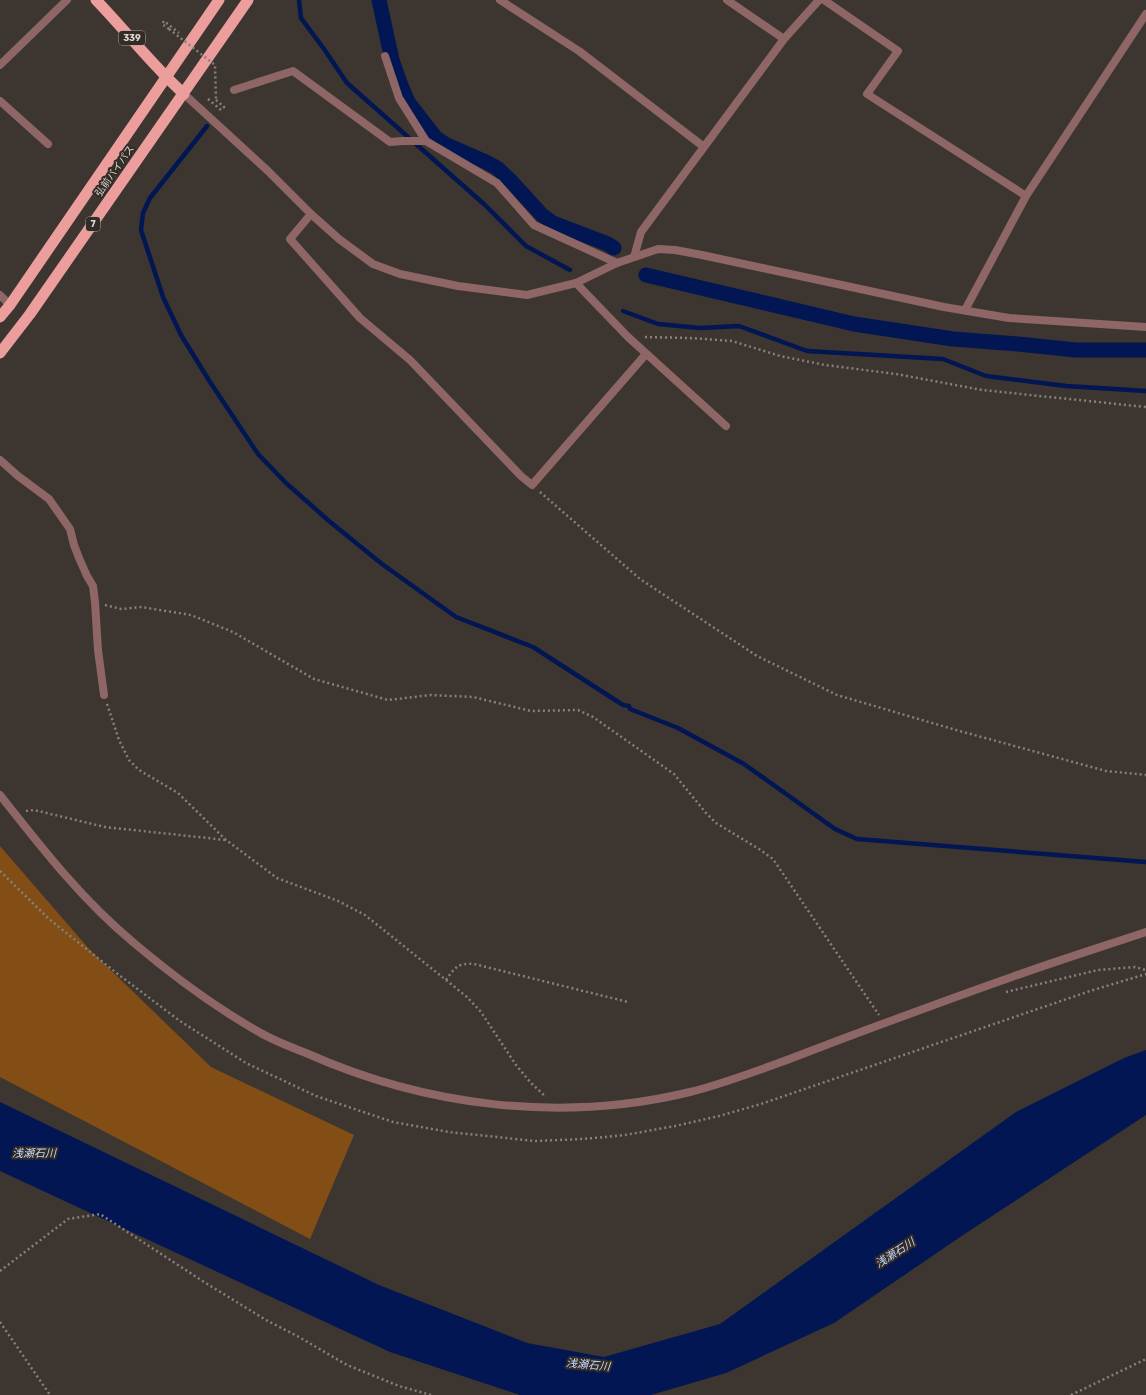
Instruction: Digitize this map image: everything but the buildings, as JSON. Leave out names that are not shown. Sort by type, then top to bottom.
[{"type":"highway","name":"339","points":[[96,0],[122,26],[166,78],[184,94]]},
{"type":"highway","name":"弘前バイパス","points":[[0,317],[219,0]]},
{"type":"highway","name":"弘前バイパス","points":[[0,353],[30,314],[248,0]]},
{"type":"street","points":[[0,65],[66,0]]},
{"type":"street","points":[[500,0],[579,51],[704,147]]},
{"type":"street","points":[[727,0],[784,39]]},
{"type":"street","points":[[634,257],[641,232],[784,39],[819,0]]},
{"type":"street","points":[[824,0],[898,51],[867,94],[1026,196]]},
{"type":"street","points":[[965,310],[1026,196],[1146,14]]},
{"type":"street","points":[[385,56],[399,98],[426,141],[497,183],[534,225],[617,263]]},
{"type":"street","points":[[234,90],[293,71],[390,142],[426,141]]},
{"type":"street","points":[[184,94],[339,239],[373,264],[400,274],[458,286],[526,295],[576,283],[617,263],[658,249],[675,250],[1009,318],[1146,327]]},
{"type":"street","points":[[0,101],[48,144]]},
{"type":"street","points":[[311,214],[290,239],[360,318],[410,360],[521,476],[532,485],[646,354]]},
{"type":"street","points":[[576,283],[628,337],[726,426]]},
{"type":"street","points":[[0,295],[10,304]]},
{"type":"street","points":[[0,460],[18,476],[49,499],[70,529],[79,558],[93,586],[98,650],[104,695]]},
{"type":"street","points":[[0,795],[64,874],[92,904],[132,942],[220,1008],[263,1034],[320,1060],[367,1078],[411,1090],[459,1100],[504,1106],[554,1108],[615,1105],[692,1092],[744,1075],[1012,977],[1146,932]]},
{"type":"path","points":[[179,32],[164,21],[162,24],[215,65],[216,100],[224,107],[221,110],[208,100]]},
{"type":"path","points":[[628,337],[690,338],[732,341],[787,357],[825,365],[896,374],[982,390],[1146,407]]},
{"type":"path","points":[[532,485],[640,579],[757,656],[838,696],[1106,771],[1146,775]]},
{"type":"path","points":[[95,602],[121,609],[141,607],[191,615],[233,632],[314,679],[388,700],[431,695],[473,698],[531,711],[578,710],[593,717],[674,774],[706,814],[716,823],[759,849],[773,860],[885,1024]]},
{"type":"path","points":[[104,695],[119,740],[129,760],[139,770],[178,793],[226,840],[277,878],[338,902],[364,915],[467,997],[481,1012],[516,1065],[531,1083],[548,1098],[554,1108]]},
{"type":"path","points":[[14,812],[34,810],[105,827],[226,840]]},
{"type":"path","points":[[0,871],[49,919],[119,975],[180,1021],[246,1063],[316,1096],[393,1122],[449,1132],[535,1141],[625,1135],[676,1126],[719,1116],[761,1104],[1090,991],[1146,974]]},
{"type":"path","points":[[446,980],[454,969],[460,965],[474,964],[628,1002]]},
{"type":"path","points":[[1000,994],[1098,970],[1135,967],[1146,970]]},
{"type":"path","points":[[0,1271],[68,1219],[100,1214],[204,1282],[266,1320],[298,1336],[347,1365],[399,1386],[431,1395]]},
{"type":"path","points":[[0,1322],[50,1395]]},
{"type":"path","points":[[1071,1395],[1146,1359]]},
{"type":"shaded area","points":[[0,846],[90,950],[211,1067],[354,1135],[310,1239],[0,1077]]},
{"type":"water","name":"浅瀬石川","points":[[1146,1050],[1146,1115],[966,1233],[834,1323],[726,1373],[651,1395],[520,1395],[390,1352],[0,1171],[0,1102],[379,1285],[527,1343],[604,1357],[720,1324],[1016,1112],[1124,1058]]},
{"type":"waterway","points":[[299,0],[301,18],[347,83],[485,205],[526,246],[570,270]]},
{"type":"waterway","points":[[379,0],[392,60],[400,83],[408,102],[436,138],[445,144],[497,168],[542,215],[553,223],[608,244],[614,248]]},
{"type":"waterway","points":[[207,126],[150,198],[143,213],[141,230],[163,297],[181,335],[258,454],[286,483],[329,521],[382,564],[456,617],[533,647],[623,705],[629,706],[630,709],[678,728],[744,764],[835,829],[857,839],[1146,862]]},
{"type":"waterway","points":[[646,275],[854,324],[953,339],[1076,350],[1146,350]]},
{"type":"waterway","points":[[623,311],[658,324],[700,328],[739,326],[807,351],[943,359],[986,376],[1066,386],[1146,391]]}]
